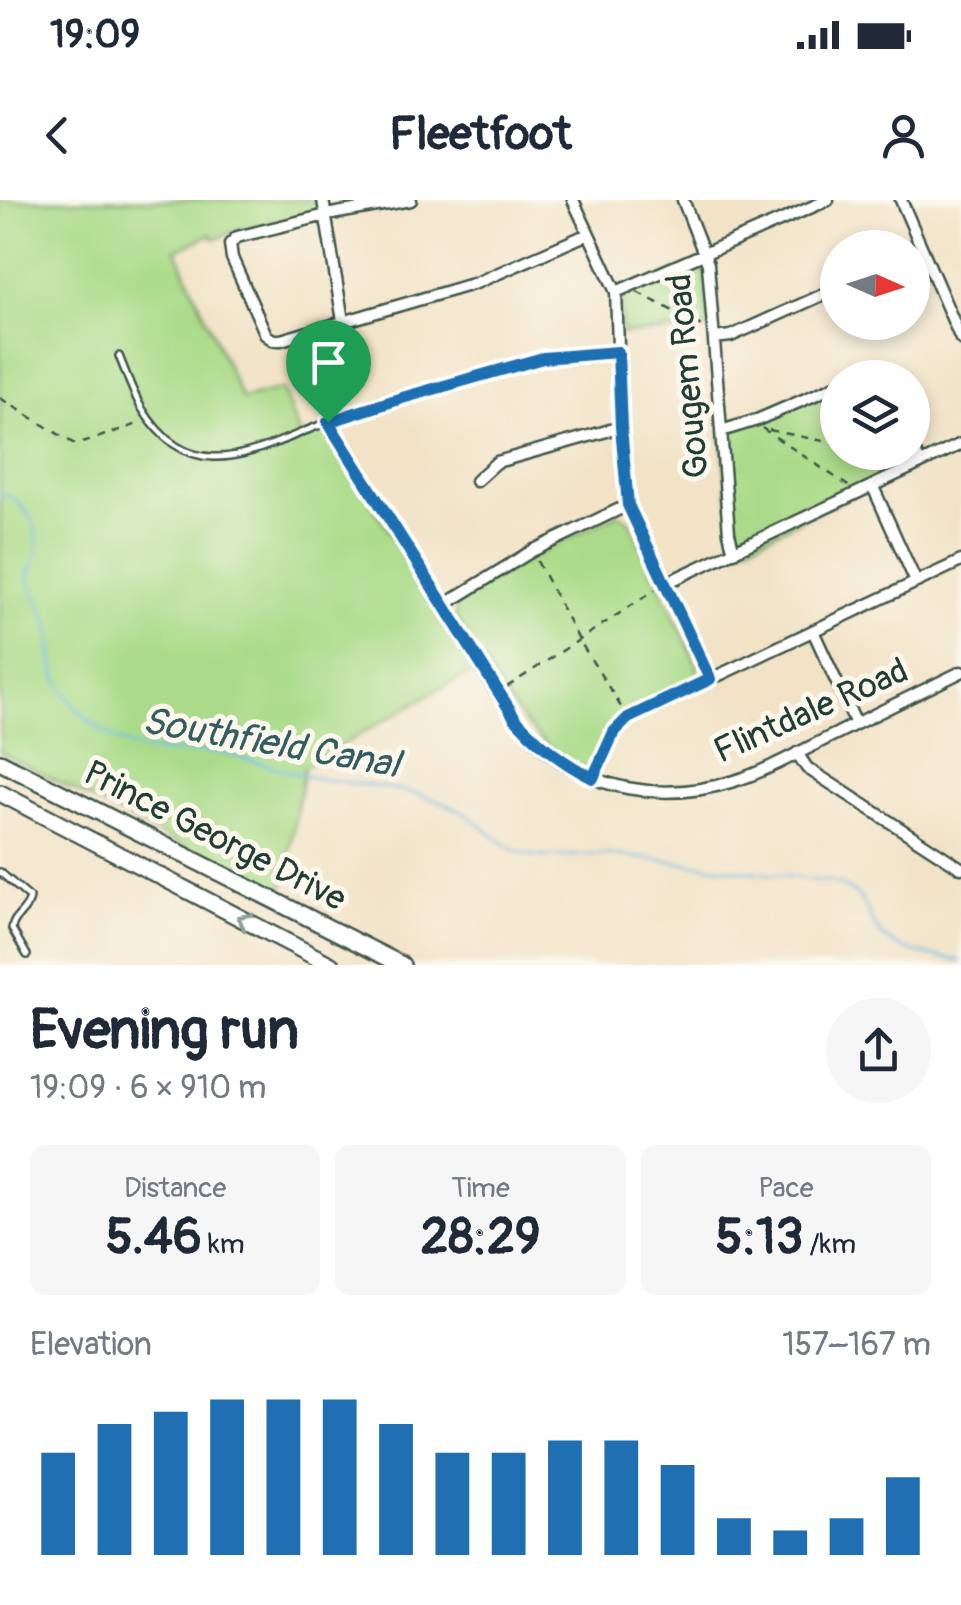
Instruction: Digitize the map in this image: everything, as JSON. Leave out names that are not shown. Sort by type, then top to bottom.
[{"type":"main road","name":"Prince George Drive","points":[[0,762],[402,965]]},
{"type":"main road","name":"Prince George Drive","points":[[0,793],[331,965]]},
{"type":"street","points":[[323,200],[343,321]]},
{"type":"street","points":[[411,200],[326,215],[237,237],[230,244],[232,258],[266,335],[281,340],[488,279],[588,234]]},
{"type":"street","points":[[573,200],[616,292],[628,505],[710,679]]},
{"type":"street","name":"Gougem Road","points":[[682,200],[706,254],[728,534],[734,552]]},
{"type":"street","points":[[792,200],[798,214]]},
{"type":"street","points":[[616,292],[828,200]]},
{"type":"street","points":[[901,200],[910,230]]},
{"type":"street","points":[[930,278],[961,339]]},
{"type":"street","points":[[714,338],[732,336],[820,296]]},
{"type":"street","points":[[328,422],[543,358],[618,352]]},
{"type":"street","points":[[721,430],[760,424],[820,393]]},
{"type":"street","name":"Flintdale Road","points":[[328,422],[515,718],[566,765],[593,778],[634,791],[686,792],[735,781],[961,672]]},
{"type":"street","points":[[476,481],[497,462],[621,427]]},
{"type":"street","points":[[930,459],[961,444]]},
{"type":"street","points":[[664,584],[908,470]]},
{"type":"street","points":[[873,487],[916,582]]},
{"type":"street","points":[[444,605],[532,551],[628,505]]},
{"type":"street","points":[[593,778],[614,732],[628,718],[961,561]]},
{"type":"street","points":[[813,631],[856,724]]},
{"type":"street","points":[[797,753],[807,768],[961,868]]},
{"type":"lane","points":[[119,356],[150,420],[179,448],[193,455],[223,458],[242,454],[328,422]]},
{"type":"lane","points":[[0,872],[30,898],[12,929],[28,954]]},
{"type":"path","points":[[630,286],[703,328],[710,328],[714,338]]},
{"type":"path","points":[[0,398],[76,445],[150,420]]},
{"type":"path","points":[[760,424],[820,439]]},
{"type":"path","points":[[760,424],[860,493]]},
{"type":"path","points":[[532,551],[578,640],[628,718]]},
{"type":"path","points":[[497,693],[664,584]]},
{"type":"green space","points":[[0,200],[318,200],[311,214],[243,228],[214,239],[211,234],[176,250],[242,399],[282,389],[300,436],[322,430],[329,435],[476,670],[304,767],[282,897],[0,752]]},
{"type":"green space","points":[[698,264],[705,273],[709,329],[622,334],[621,300],[626,293]]},
{"type":"green space","points":[[820,392],[820,470],[905,470],[734,552],[721,431]]},
{"type":"green space","points":[[616,515],[629,521],[698,667],[697,680],[623,716],[612,727],[597,760],[584,768],[550,747],[518,714],[456,617],[455,608],[459,600],[522,562]]},
{"type":"waterway","name":"Southfield Canal","points":[[0,494],[17,501],[36,533],[37,552],[29,581],[48,621],[60,685],[87,718],[119,741],[147,751],[229,755],[306,776],[420,795],[460,811],[505,844],[530,855],[613,855],[831,882],[856,894],[875,926],[891,942],[916,952],[961,961]]},
{"type":"route","points":[[618,352],[628,505],[710,679],[628,718],[614,732],[593,778],[566,765],[536,741],[497,693],[328,422],[543,358],[618,352]]}]
